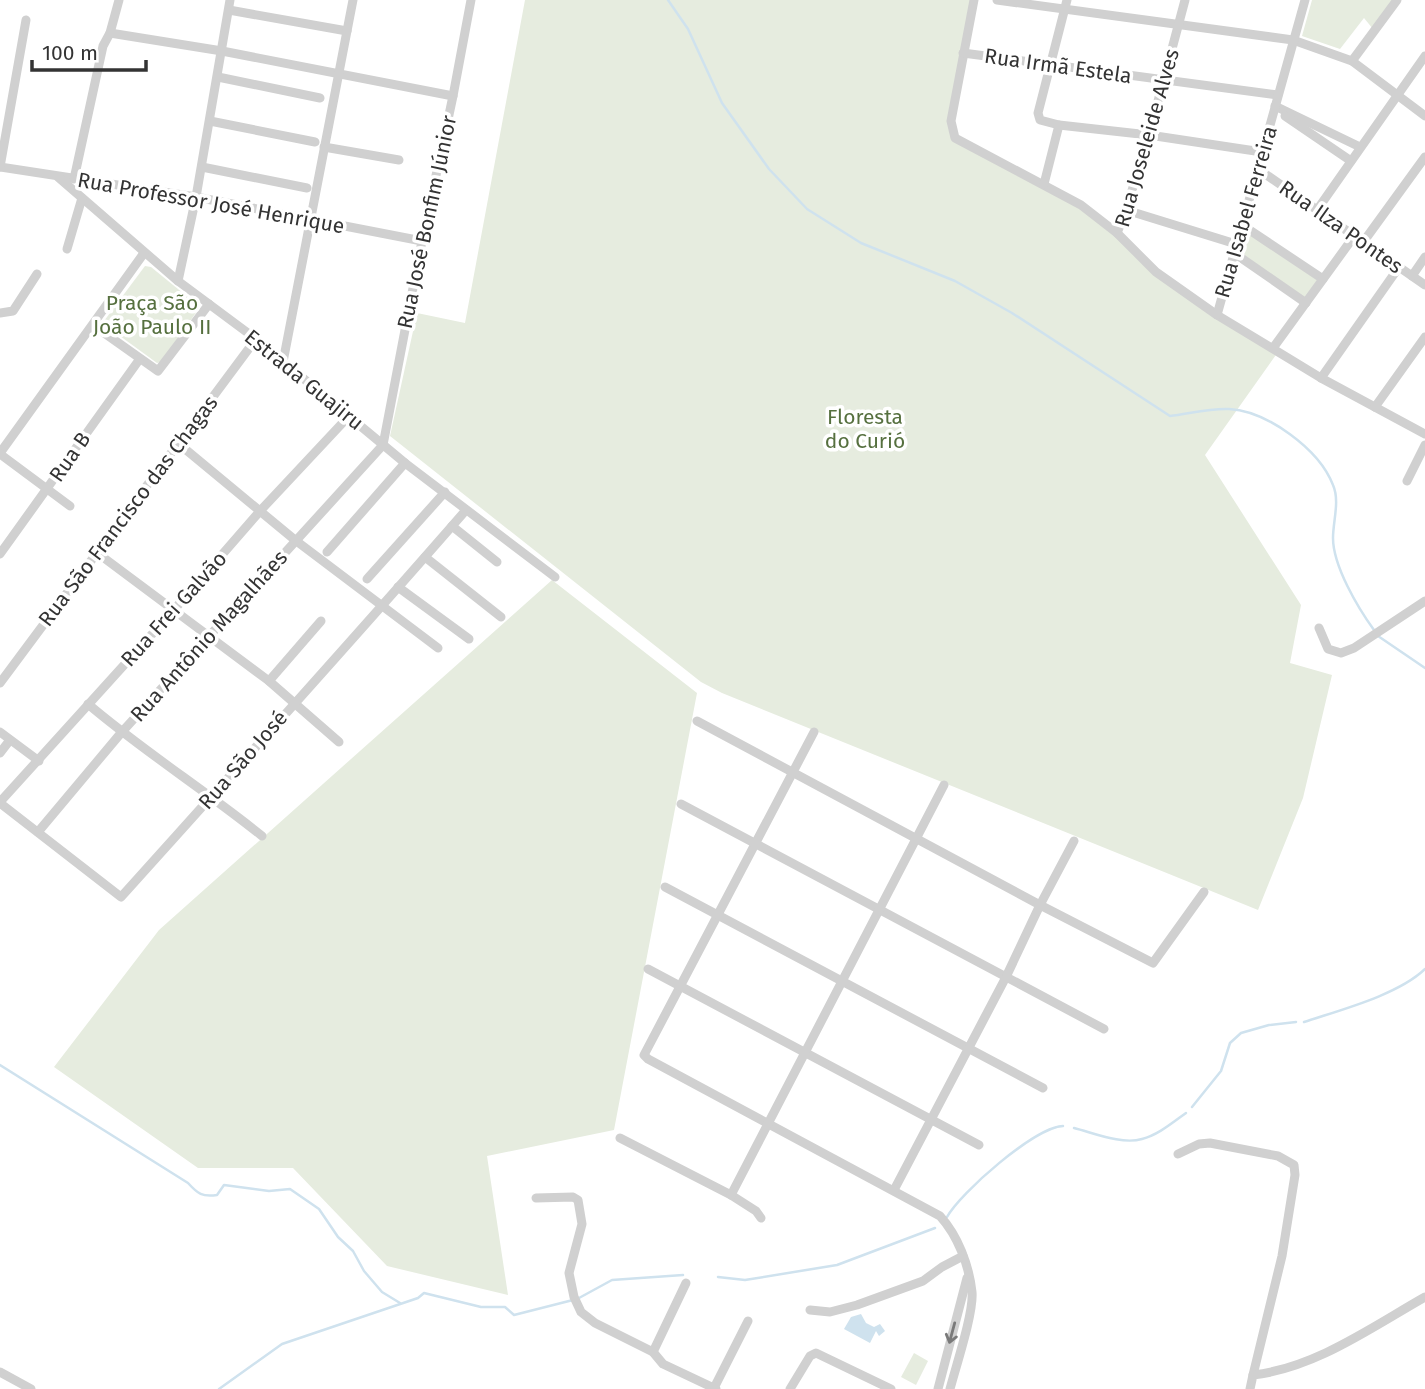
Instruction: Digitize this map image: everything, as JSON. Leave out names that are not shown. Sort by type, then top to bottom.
[{"type":"street","points":[[74,179],[102,53],[119,0]]},
{"type":"street","points":[[283,362],[310,220],[320,144],[339,76],[353,0]]},
{"type":"street","name":"Rua José Bonfim Júnior","points":[[383,445],[471,0]]},
{"type":"street","points":[[974,0],[951,121],[953,135],[959,142],[1081,205],[1117,233]]},
{"type":"street","points":[[997,0],[1065,4],[1179,25],[1293,40],[1352,61],[1425,116]]},
{"type":"street","name":"Rua Joseleide Alves","points":[[1185,0],[1149,135],[1117,233],[1156,272],[1217,315]]},
{"type":"street","name":"Rua Isabel Ferreira","points":[[1305,0],[1217,315],[1321,378],[1425,434]]},
{"type":"street","points":[[1352,61],[1397,0]]},
{"type":"street","points":[[1065,4],[1038,118],[1059,125],[1262,152]]},
{"type":"street","points":[[178,281],[202,167],[229,5],[348,31]]},
{"type":"street","points":[[0,167],[26,20]]},
{"type":"street","points":[[110,33],[222,51],[339,76],[453,96]]},
{"type":"street","name":"Rua Irmã Estela","points":[[963,53],[1278,95]]},
{"type":"street","points":[[1317,210],[1425,56]]},
{"type":"street","points":[[218,77],[320,98]]},
{"type":"street","points":[[1275,107],[1360,147]]},
{"type":"street","points":[[1275,107],[1351,161]]},
{"type":"street","points":[[210,121],[399,160]]},
{"type":"street","points":[[1044,184],[1059,125]]},
{"type":"street","points":[[1364,242],[1425,157]]},
{"type":"street","name":"Rua Professor José Henrique","points":[[0,167],[196,197],[422,241]]},
{"type":"street","points":[[202,167],[307,188]]},
{"type":"street","name":"Rua Ilza Pontes","points":[[1258,169],[1425,285]]},
{"type":"street","name":"Estrada Guajiru","points":[[58,177],[178,281],[256,339],[405,463],[555,577]]},
{"type":"street","points":[[67,248],[82,198]]},
{"type":"street","points":[[1126,210],[1235,249],[1306,303]]},
{"type":"street","points":[[1242,225],[1323,279]]},
{"type":"street","points":[[1273,348],[1355,235]]},
{"type":"street","points":[[70,506],[0,454],[144,253]]},
{"type":"street","points":[[1412,276],[1425,257]]},
{"type":"street","points":[[1321,378],[1399,267]]},
{"type":"street","points":[[0,313],[13,311],[37,274]]},
{"type":"street","points":[[93,325],[156,371],[162,369],[209,304]]},
{"type":"street","points":[[1375,407],[1425,337]]},
{"type":"street","name":"Rua São Francisco das Chagas","points":[[0,684],[256,339]]},
{"type":"street","name":"Rua B","points":[[0,554],[139,360]]},
{"type":"street","name":"Rua Frei Galvão","points":[[0,802],[260,511],[349,416]]},
{"type":"street","points":[[179,444],[295,540],[438,648]]},
{"type":"street","name":"Rua Antônio Magalhães","points":[[38,832],[121,733],[383,445]]},
{"type":"street","points":[[1407,481],[1425,445]]},
{"type":"street","points":[[327,552],[405,463]]},
{"type":"street","points":[[367,579],[444,492]]},
{"type":"street","name":"Rua São José","points":[[0,802],[121,897],[384,606],[466,510]]},
{"type":"street","points":[[452,526],[497,562]]},
{"type":"street","points":[[96,552],[269,681],[339,742]]},
{"type":"street","points":[[425,557],[501,617]]},
{"type":"street","points":[[398,587],[469,639]]},
{"type":"street","points":[[1319,628],[1328,649],[1341,653],[1354,648],[1425,601]]},
{"type":"street","points":[[269,681],[321,621]]},
{"type":"street","points":[[88,704],[121,733],[211,796],[262,836]]},
{"type":"street","points":[[697,721],[1153,963],[1204,892]]},
{"type":"street","points":[[814,732],[645,1051],[645,1057],[940,1216],[963,1256],[967,1265],[967,1276],[938,1389]]},
{"type":"street","points":[[0,733],[39,761]]},
{"type":"street","points":[[0,753],[10,740]]},
{"type":"street","points":[[731,1195],[944,786]]},
{"type":"street","points":[[681,804],[1104,1029]]},
{"type":"street","points":[[894,1190],[1074,841]]},
{"type":"street","points":[[665,887],[1044,1088]]},
{"type":"street","points":[[648,969],[979,1145]]},
{"type":"street","points":[[620,1138],[731,1195],[761,1218]]},
{"type":"street","points":[[1178,1154],[1199,1144],[1210,1143],[1278,1156],[1294,1165],[1295,1175],[1282,1255],[1250,1389]]},
{"type":"street","points":[[536,1198],[573,1197],[578,1200],[582,1224],[569,1273],[575,1300],[581,1312],[595,1323],[653,1352],[663,1363],[715,1388],[748,1321]]},
{"type":"street","points":[[810,1310],[830,1311],[857,1305],[923,1281],[963,1256]]},
{"type":"street","points":[[950,1389],[970,1308],[972,1292],[967,1276]]},
{"type":"street","points":[[653,1352],[686,1283]]},
{"type":"street","points":[[1253,1375],[1294,1364],[1332,1349],[1425,1297]]},
{"type":"street","points":[[790,1389],[810,1356],[816,1353],[891,1389]]},
{"type":"street","points":[[0,1372],[31,1389]]},
{"type":"green space","name":"Floresta do Curió","points":[[525,0],[972,0],[951,140],[1059,192],[1124,235],[1154,270],[1278,352],[1205,455],[1301,605],[1290,663],[1332,675],[1303,798],[1258,910],[722,693],[701,682],[390,436],[417,313],[465,323]]},
{"type":"green space","points":[[1312,0],[1394,0],[1373,29],[1364,18],[1340,49],[1302,36]]},
{"type":"green space","points":[[1249,231],[1318,279],[1305,298],[1242,254]]},
{"type":"green space","name":"Praça São João Paulo II","points":[[145,266],[151,267],[200,307],[161,362],[157,363],[105,325],[104,321]]},
{"type":"green space","points":[[552,580],[697,693],[614,1130],[487,1156],[508,1295],[387,1266],[293,1168],[198,1168],[54,1067],[159,930]]},
{"type":"green space","points":[[914,1353],[928,1361],[916,1385],[901,1377]]},
{"type":"water","points":[[861,1314],[866,1323],[874,1327],[880,1324],[885,1331],[879,1336],[876,1331],[870,1343],[844,1329],[851,1317]]},
{"type":"waterway","points":[[668,0],[688,29],[722,103],[769,169],[807,209],[861,243],[955,281],[1012,313],[1170,416],[1214,409],[1244,411],[1275,424],[1304,446],[1326,471],[1333,485],[1336,504],[1333,538],[1337,561],[1354,599],[1374,630]]},
{"type":"waterway","points":[[1378,636],[1425,668]]},
{"type":"waterway","points":[[1304,1022],[1400,987],[1425,969]]},
{"type":"waterway","points":[[1192,1107],[1221,1071],[1230,1043],[1241,1033],[1269,1025],[1296,1022]]},
{"type":"waterway","points":[[0,1065],[188,1183],[201,1194],[217,1195],[224,1185],[269,1191],[290,1189],[319,1209],[382,1292],[400,1303]]},
{"type":"waterway","points":[[1074,1128],[1126,1141],[1142,1139],[1154,1135],[1186,1113]]},
{"type":"waterway","points":[[947,1217],[967,1193],[999,1163],[1035,1137],[1063,1126]]},
{"type":"waterway","points":[[718,1277],[745,1280],[837,1265],[935,1228]]},
{"type":"waterway","points":[[579,1298],[612,1280],[683,1275]]},
{"type":"waterway","points":[[219,1389],[282,1344],[418,1298],[424,1293],[481,1307],[505,1307],[514,1315],[573,1300]]}]
